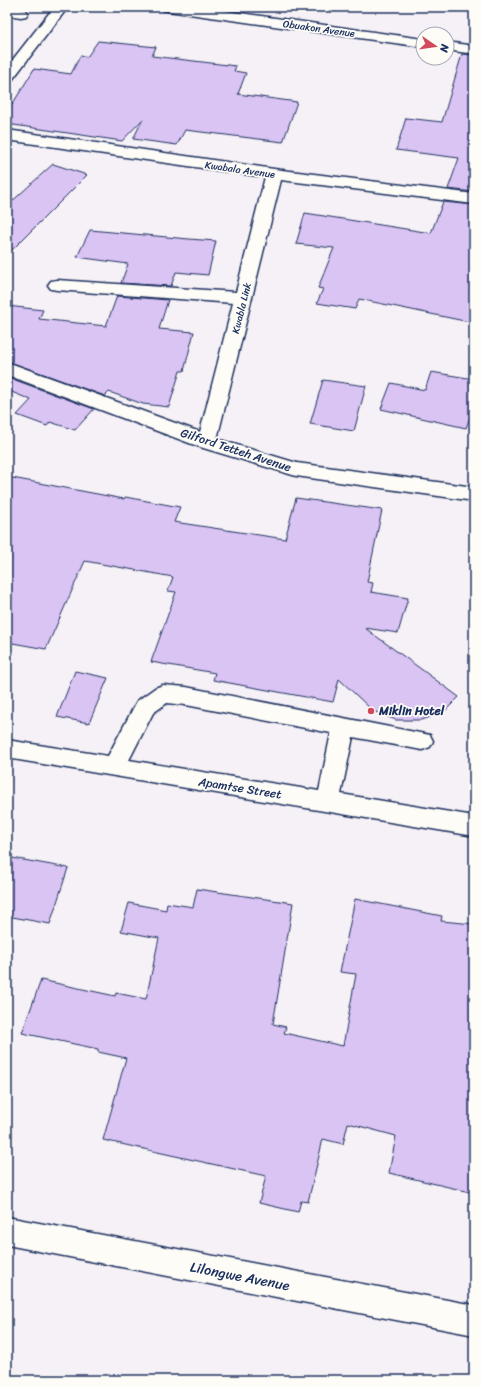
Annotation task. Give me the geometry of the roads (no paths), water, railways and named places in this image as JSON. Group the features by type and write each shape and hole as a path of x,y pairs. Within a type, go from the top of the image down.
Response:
{"street":[{"path":"7,77 61,7"},
{"name":"Obuakon Avenue","path":"168,7 281,17 415,42"},
{"path":"455,47 474,50"},
{"name":"Kwabala Avenue","path":"7,135 274,174 474,199"},
{"name":"Kwabla Link","path":"207,442 274,174"},
{"path":"57,285 243,298"},
{"name":"Gilford Tetteh Avenue","path":"7,368 207,442 296,469 474,494"},
{"path":"114,767 145,707 163,694 186,696 422,741"},
{"path":"328,802 344,726"},
{"name":"Apamtse Street","path":"7,749 474,826"},
{"name":"Lilongwe Avenue","path":"7,1232 474,1320"}],"place":[{"name":"Miklin Hotel","path":"371,711"}]}
